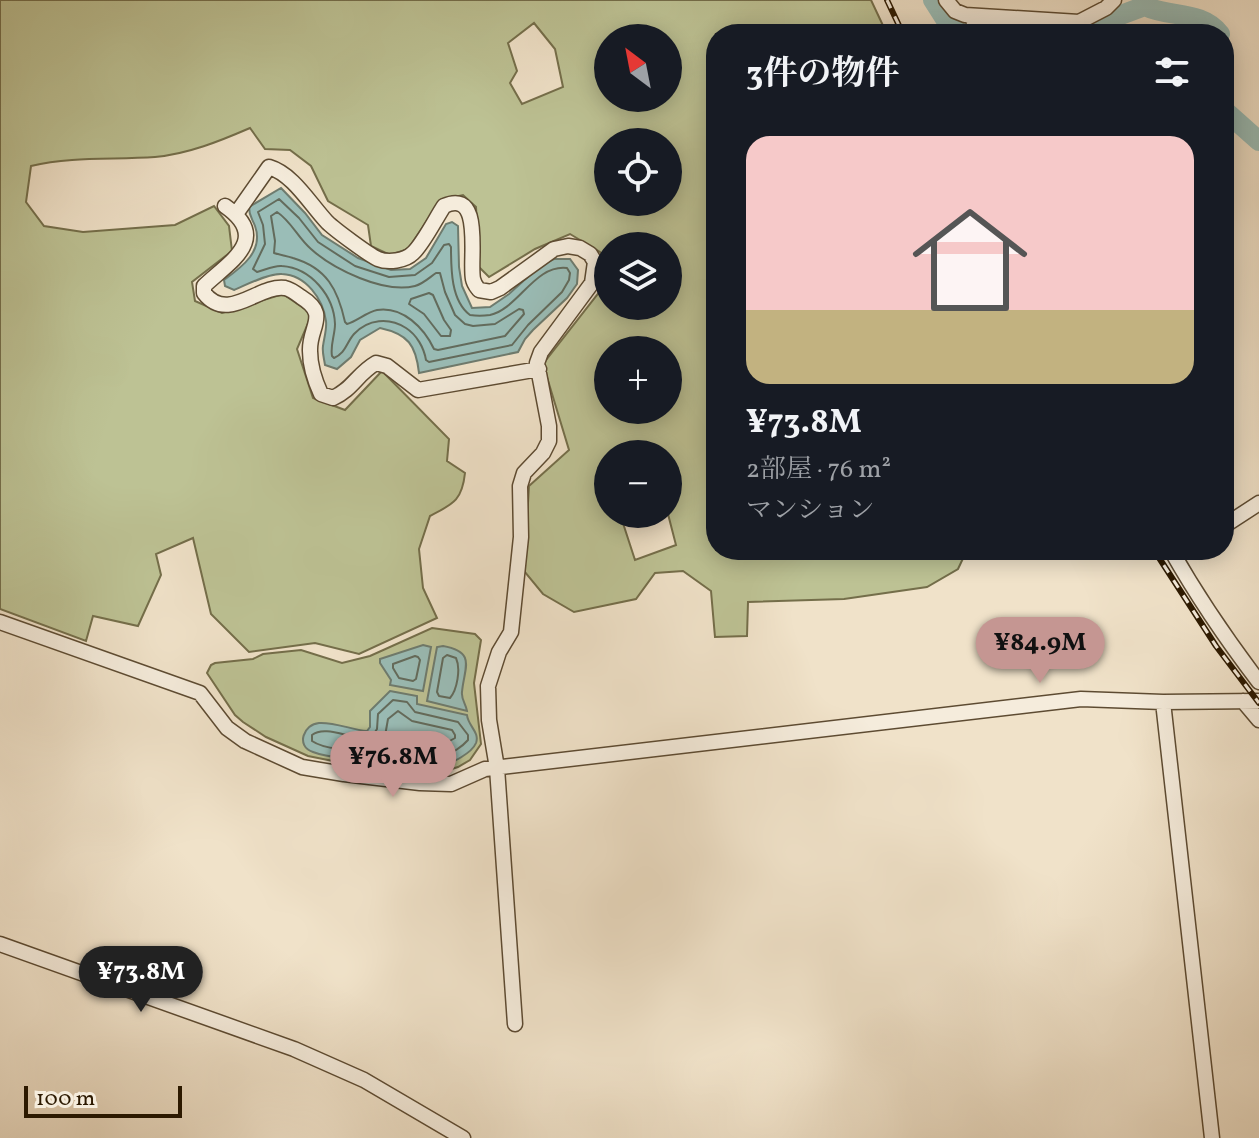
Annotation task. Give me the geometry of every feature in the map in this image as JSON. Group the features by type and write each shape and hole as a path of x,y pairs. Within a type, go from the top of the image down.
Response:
{"street":[{"path":"946,0 974,24"},
{"path":"1010,24 1079,22 1106,8 1114,0"},
{"path":"515,1024 497,768 489,720 488,686 499,652 511,632 521,537 520,486 524,473 543,453 549,441 549,426 539,369 537,363 541,352 592,283 595,262 590,254 580,248 568,246 554,249 500,288 491,292 479,290 473,282 469,212 461,204 452,202 444,206 414,252 406,258 392,261 378,259 329,225 295,185 277,169 269,167 231,210 243,225 246,237 243,249 204,286 204,293 209,300 218,304 234,304 270,290 285,288 313,305 318,315 309,350 314,380 321,394 333,398 345,392 364,370 376,363 387,366 418,390 539,369"},
{"path":"1234,519 1259,503"},
{"path":"1183,560 1230,644 1259,682"},
{"path":"0,622 200,693 236,735 302,767 420,783 451,784 485,769 1081,699 1259,701"},
{"path":"1243,701 1259,720"},
{"path":"1163,702 1212,1138"},
{"path":"0,944 294,1049 364,1080 463,1138"}],"green space":[{"path":"0,0 871,0 882,24 706,24 706,560 962,560 958,569 927,587 844,599 748,602 747,636 715,637 711,591 683,571 655,573 636,599 574,612 543,594 524,571 529,486 569,450 543,364 594,299 594,320 682,320 682,232 594,232 594,248 570,234 535,249 489,277 479,267 476,207 463,195 441,200 408,249 390,255 371,246 368,225 328,201 311,166 290,150 265,149 250,128 180,153 31,166 26,202 44,226 83,232 175,225 214,206 229,226 232,251 192,282 195,301 222,313 283,294 312,314 297,349 313,398 345,410 382,371 449,439 447,461 465,473 459,496 430,516 419,549 423,588 437,618 359,654 315,643 249,652 211,614 193,538 156,554 161,575 138,626 93,616 86,641 0,609","holes":["534,23 555,49 563,87 522,104 510,83 517,71 508,43"]},
{"path":"432,628 475,634 481,640 474,683 481,744 470,760 442,772 348,764 308,756 266,737 243,722 207,673 215,663 301,650 342,663 370,656"}],"water":[{"path":"281,188 322,235 358,258 391,270 410,269 426,258 446,224 452,222 458,226 462,286 472,308 490,307 541,265 554,259 570,259 578,270 577,284 525,339 518,352 419,373 416,355 409,342 380,328 360,340 351,357 337,369 325,365 326,321 317,297 306,284 291,275 277,274 234,290 225,286 224,280 254,251 257,235 249,207"},
{"path":"423,645 431,647 423,691 390,685 391,680 380,659"},
{"path":"437,647 461,652 466,662 462,695 467,711 427,701"},
{"path":"390,691 417,696 417,704 467,715 476,736 474,747 445,765 435,766 392,758 332,757 313,752 304,745 306,731 314,724 367,731 370,711"}],"waterway":[{"path":"933,0 949,24"},
{"path":"1145,0 1145,6 1154,10 1209,24"},
{"path":"1097,24 1145,6"},
{"path":"1234,119 1259,141"}],"railway":[{"path":"887,0 898,24"},
{"path":"1160,560 1216,646 1259,703"}]}
